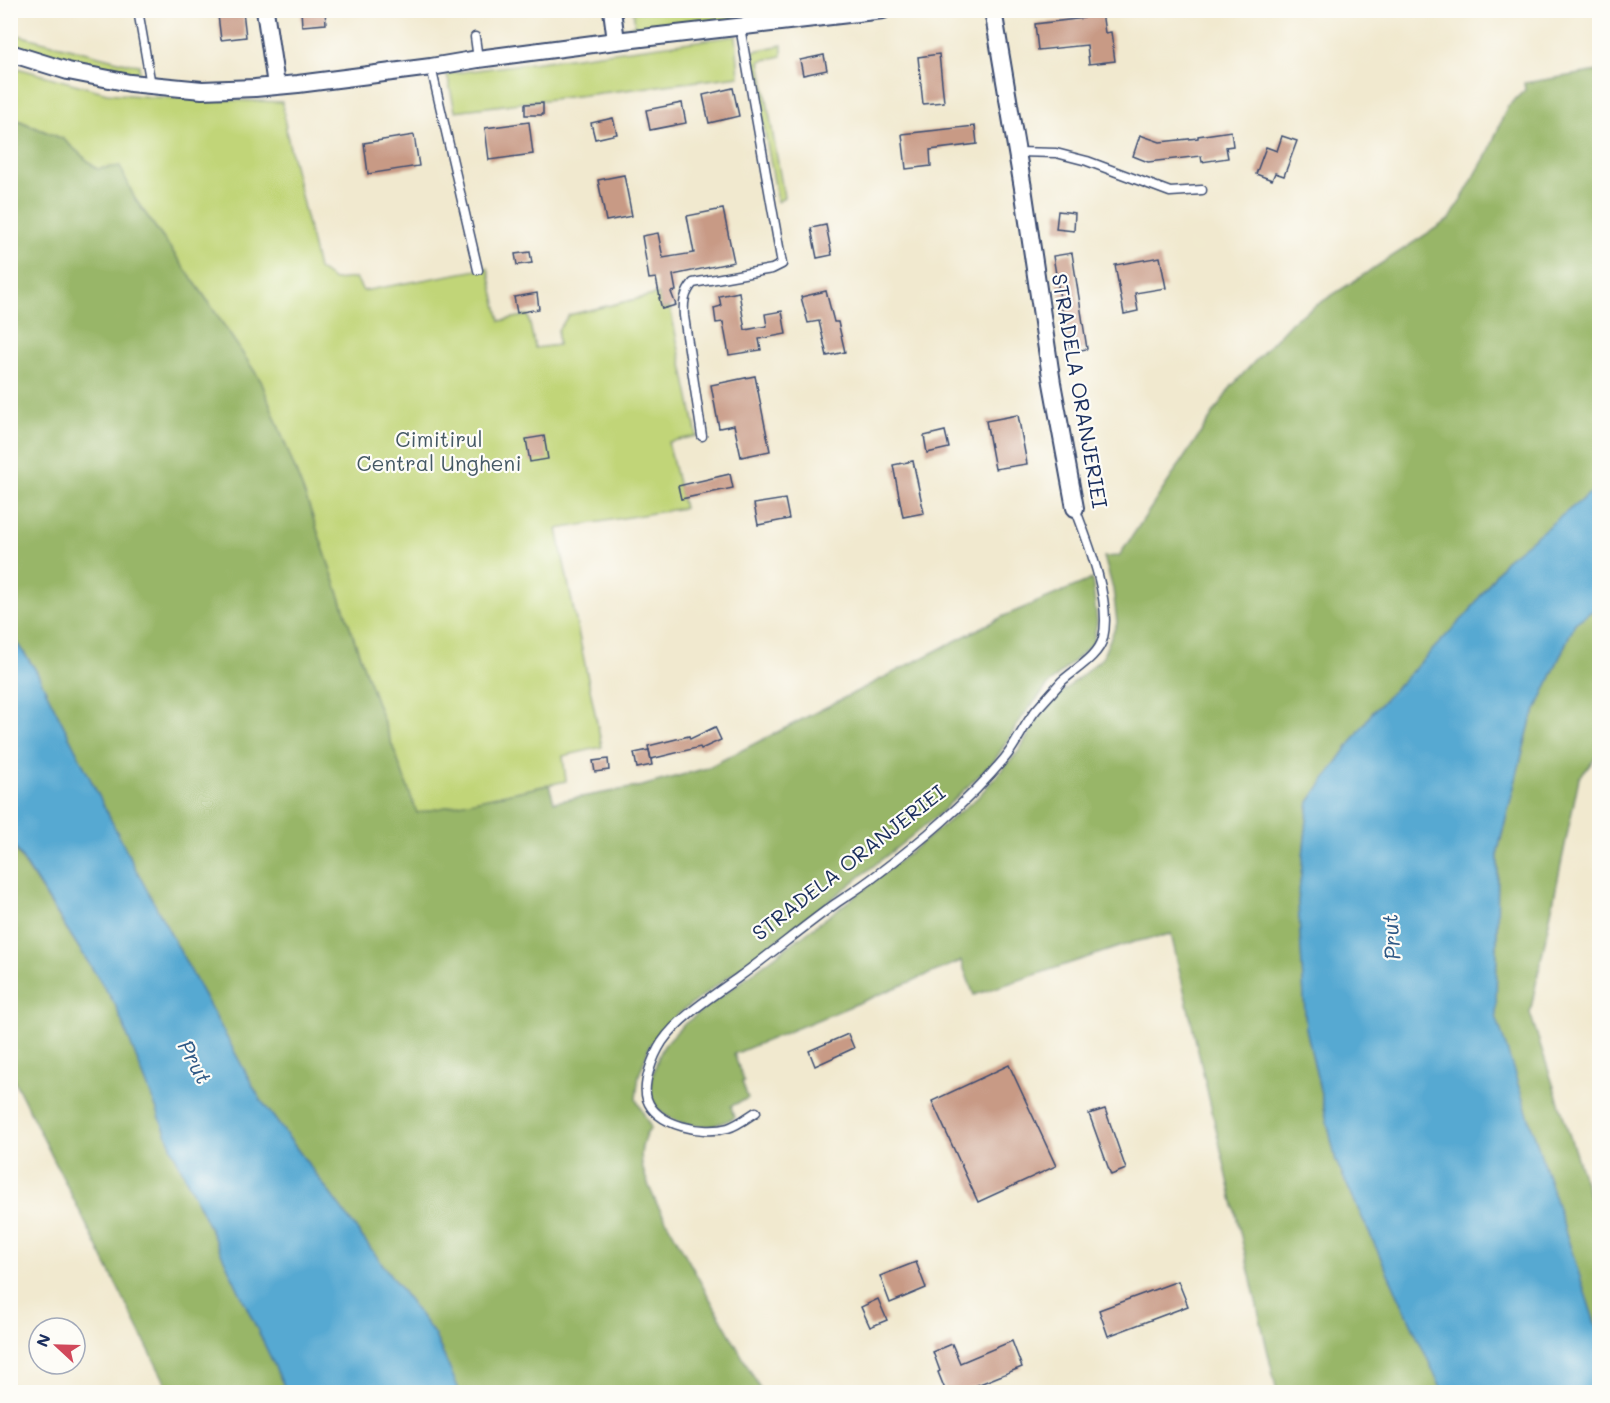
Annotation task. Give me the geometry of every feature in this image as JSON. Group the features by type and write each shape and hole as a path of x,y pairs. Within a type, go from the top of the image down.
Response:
{"street":[{"path":"265,10 276,86"},
{"path":"612,10 616,41"},
{"path":"10,53 97,78 202,90 255,88 431,67 616,41 884,10"},
{"name":"STRADELA ORANJERIEI","path":"993,10 1052,383 1075,508"}],"lane":[{"path":"138,10 151,85"},
{"path":"702,436 684,316 683,302 687,290 693,283 772,269 782,264 740,27"},
{"path":"475,37 478,59"},
{"path":"431,67 478,270"},
{"path":"1017,152 1056,153 1087,161 1170,192 1202,190"},
{"name":"STRADELA ORANJERIEI","path":"756,1112 728,1128 701,1131 680,1127 663,1118 651,1107 646,1098 648,1069 663,1041 686,1016 873,878 940,824 1006,758 1036,711 1063,681 1090,657 1102,641 1105,612 1099,581 1075,508"}],"green space":[{"path":"633,11 823,11 623,36 622,28 635,25"},
{"path":"10,33 139,65 139,77 11,47"},
{"path":"736,36 739,76 455,111 447,74"},
{"path":"782,45 782,56 760,61 784,197 778,202 751,58 754,51"},
{"name":"Cimitirul Central Ungheni","path":"10,66 107,93 282,102 287,135 318,269 334,280 356,278 363,291 488,268 500,321 528,315 535,348 558,345 558,330 569,315 658,294 662,309 670,307 697,436 668,442 684,508 557,529 602,747 563,756 566,781 417,814 309,506 261,381 203,294 135,199 120,167 97,169 63,139 11,117"},
{"path":"1599,71 1599,486 1505,561 1469,612 1372,713 1309,802 1298,902 1306,1028 1336,1161 1443,1392 1277,1392 1171,934 1134,942 974,995 961,961 734,1054 748,1098 731,1106 734,1118 714,1125 700,1126 676,1121 661,1112 651,1094 654,1072 664,1046 683,1025 866,888 977,798 1018,752 1046,706 1102,658 1117,623 1113,589 1104,557 1119,556 1231,387 1292,321 1450,219 1490,149 1507,107 1525,90 1524,83"},
{"path":"10,117 63,139 97,169 120,166 135,199 203,294 261,381 309,506 363,665 417,813 549,785 554,802 642,786 707,768 1004,616 1092,579 1097,622 1093,643 1050,683 1023,716 995,760 937,816 819,909 677,1015 650,1045 639,1075 636,1099 651,1128 642,1146 642,1166 645,1176 657,1204 762,1392 460,1392 434,1334 260,1099 135,868 35,669 11,633"},
{"path":"1599,606 1599,754 1579,778 1530,1013 1599,1226 1599,1336 1496,1017 1498,851 1530,723 1575,623"},
{"path":"10,841 115,1004 174,1153 287,1392 170,1392 11,1074"}],"water":[{"name":"Prut","path":"1599,486 1599,606 1575,623 1530,723 1498,850 1496,1016 1599,1336 1599,1392 1443,1392 1336,1161 1306,1028 1298,902 1309,802 1372,713 1469,612 1505,561"},
{"name":"Prut","path":"10,633 35,669 135,868 260,1099 434,1334 460,1392 287,1392 174,1153 115,1004 11,841"}],"building":[{"path":"301,10 325,10 326,24 302,26"},
{"path":"243,11 246,37 221,40 218,15"},
{"path":"1102,12 1105,33 1111,32 1115,61 1089,64 1087,45 1038,50 1035,24 1084,18 1083,14"},
{"path":"939,54 944,102 923,104 918,57"},
{"path":"824,55 827,70 803,75 800,60"},
{"path":"733,88 739,116 709,123 703,95"},
{"path":"543,103 543,115 525,115 525,104"},
{"path":"682,103 686,123 650,130 646,110"},
{"path":"613,118 617,134 595,139 591,123"},
{"path":"529,122 533,154 489,160 485,128"},
{"path":"975,126 977,144 930,150 931,166 906,169 902,134"},
{"path":"1231,131 1233,146 1226,147 1228,158 1202,162 1201,156 1148,162 1133,156 1140,135 1160,142 1198,138 1198,136"},
{"path":"414,135 419,166 368,174 364,143"},
{"path":"1282,136 1297,141 1284,176 1275,173 1272,180 1256,174 1266,147 1277,151"},
{"path":"624,175 632,216 606,221 598,180"},
{"path":"723,209 734,262 673,275 676,291 671,292 676,305 662,309 656,278 649,279 642,236 658,233 663,258 694,253 687,216"},
{"path":"1058,211 1075,213 1074,231 1056,229"},
{"path":"826,225 832,255 817,258 811,228"},
{"path":"530,252 532,263 517,265 515,254"},
{"path":"1072,253 1087,349 1069,352 1053,256"},
{"path":"1160,257 1166,288 1135,293 1138,311 1124,314 1115,265"},
{"path":"826,291 834,322 838,322 845,352 827,356 819,321 808,323 801,297"},
{"path":"739,292 745,330 767,326 765,314 782,311 786,334 759,339 761,350 729,355 723,322 716,323 714,308 721,306 719,296"},
{"path":"537,293 539,309 517,313 514,297"},
{"path":"755,376 770,451 741,457 734,425 719,428 711,385"},
{"path":"1018,415 1027,464 995,469 986,421"},
{"path":"945,431 949,448 927,453 924,436"},
{"path":"544,436 548,459 530,462 526,439"},
{"path":"913,461 924,513 903,517 893,465"},
{"path":"730,474 733,488 681,499 678,486"},
{"path":"785,499 789,519 758,525 754,504"},
{"path":"715,727 721,740 701,749 700,747 651,759 648,746 689,736 690,739"},
{"path":"649,750 652,765 637,768 634,753"},
{"path":"608,759 609,770 595,772 593,761"},
{"path":"848,1034 854,1048 815,1066 809,1051"},
{"path":"1009,1065 1056,1166 978,1202 932,1101"},
{"path":"1105,1109 1126,1169 1111,1175 1089,1114"},
{"path":"916,1262 926,1288 890,1303 880,1276"},
{"path":"1178,1281 1188,1306 1108,1336 1099,1310"},
{"path":"878,1299 887,1320 870,1327 861,1307"},
{"path":"1012,1341 1022,1367 960,1392 946,1392 933,1352 952,1344 960,1363"}]}
